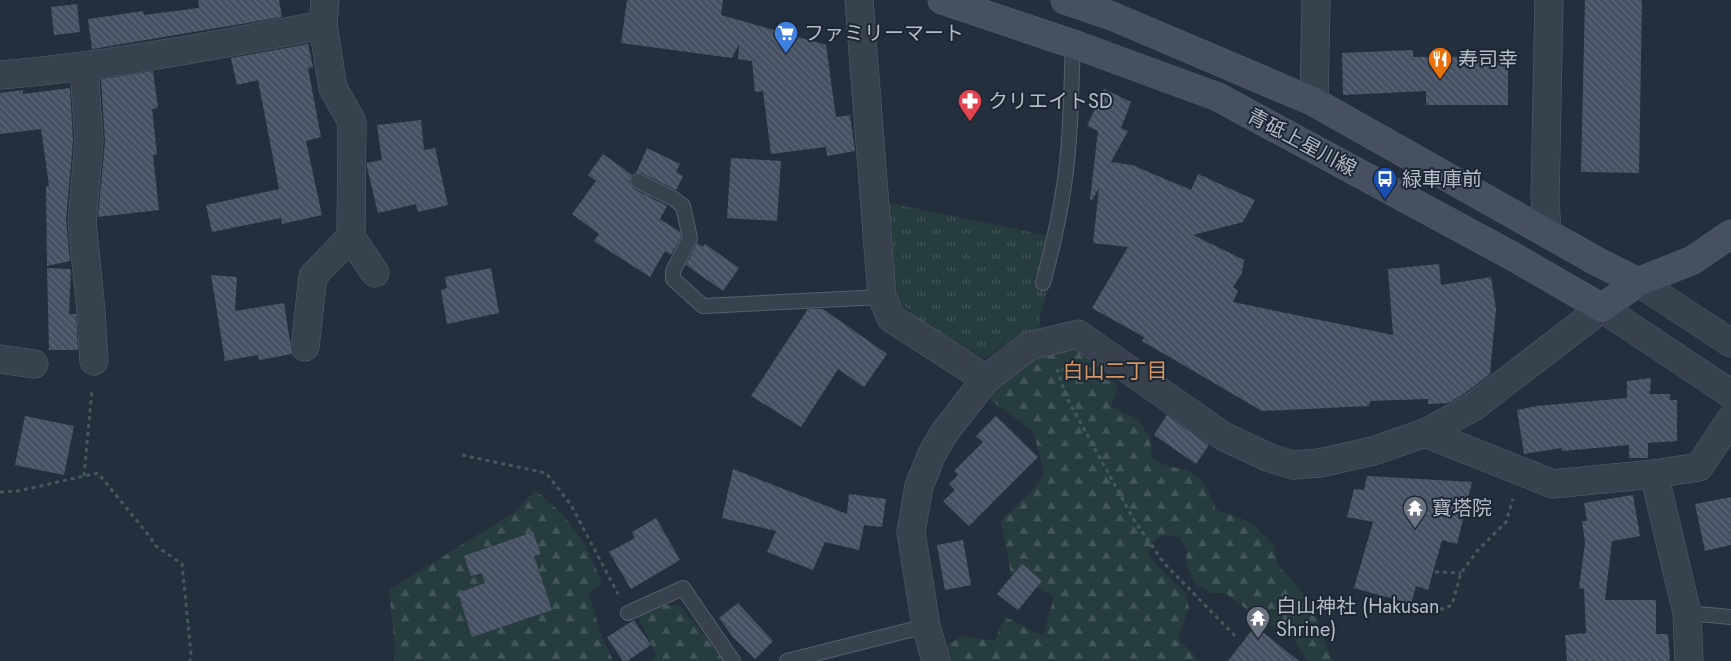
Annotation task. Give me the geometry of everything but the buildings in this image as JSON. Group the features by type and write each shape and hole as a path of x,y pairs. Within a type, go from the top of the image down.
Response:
{"main road":[{"name":"青砥上星川線","path":"942,0 1073,44 1218,97 1514,257 1602,308"},
{"name":"青砥上星川線","path":"1065,0 1121,20 1314,102 1598,262 1638,282"},
{"path":"1602,308 1638,282 1693,260 1731,234"}],"street":[{"path":"859,0 882,297 891,318 986,379"},
{"path":"1314,102 1316,0"},
{"path":"1548,234 1545,198 1549,0"},
{"path":"0,75 84,66 192,50 324,12 333,88 352,122 351,237 375,274"},
{"path":"84,66 88,141 82,222 94,361"},
{"path":"305,347 313,276 351,237"},
{"path":"1638,282 1731,343"},
{"path":"936,661 926,626 911,532 919,486 932,454 944,433 986,379 1028,346 1078,334 1223,436 1270,458 1293,466 1320,463 1373,451 1425,433 1473,407 1602,308 1731,394"},
{"path":"0,359 34,364"},
{"path":"1425,433 1553,484 1654,474 1699,467 1731,419"},
{"path":"1654,474 1687,613 1689,661"}],"lane":[{"path":"1043,283 1055,236 1064,184 1070,123 1073,44"},
{"path":"638,181 674,199 683,206 690,238 673,271 673,279 703,306 882,297"},
{"path":"628,614 683,588 733,661"},
{"path":"1687,613 1731,617"},
{"path":"787,661 926,626"}],"path":[{"path":"1056,338 1056,368 1067,398 1134,520 1164,563 1238,639"},
{"path":"84,476 91,404"},
{"path":"462,455 546,473 571,506 628,614 646,642"},
{"path":"0,492 18,491 98,472 156,546 182,564 192,654 190,661"},
{"path":"1424,607 1443,608 1452,605 1461,573 1478,550 1506,522 1522,472"},
{"path":"1435,572 1461,573"}],"green space":[{"path":"889,203 1050,236 1034,285 1048,288 1040,317 1039,331 1017,338 985,359 919,321 897,299"},
{"path":"1069,347 1087,352 1104,367 1118,388 1111,407 1138,419 1150,438 1152,457 1164,465 1185,470 1197,476 1205,486 1216,510 1238,517 1254,525 1273,544 1278,565 1298,587 1313,609 1333,661 1308,661 1293,637 1277,630 1225,593 1211,593 1195,584 1186,563 1187,551 1180,538 1163,536 1158,537 1152,544 1149,556 1186,594 1189,608 1178,639 1200,661 949,661 944,646 963,636 995,640 1005,617 1043,636 1054,597 1011,574 1001,520 1036,486 1043,475 1039,451 1032,430 990,400 1002,380 1031,355"},
{"path":"535,490 562,513 585,544 602,582 589,593 600,632 613,661 394,661 395,649 389,590 515,512"},
{"path":"661,605 680,605 724,661 650,661 657,656 637,616"}],"place":[{"name":"ファミリーマート","path":"786,54"},
{"name":"寿司幸","path":"1440,80"},
{"name":"クリエイトSD","path":"970,122"},
{"name":"緑車庫前","path":"1385,200"},
{"name":"寶塔院","path":"1415,529"},
{"name":"白山神社 (Hakusan Shrine)","path":"1258,639"}],"district":[{"name":"白山二丁目","path":"1115,371"}]}
